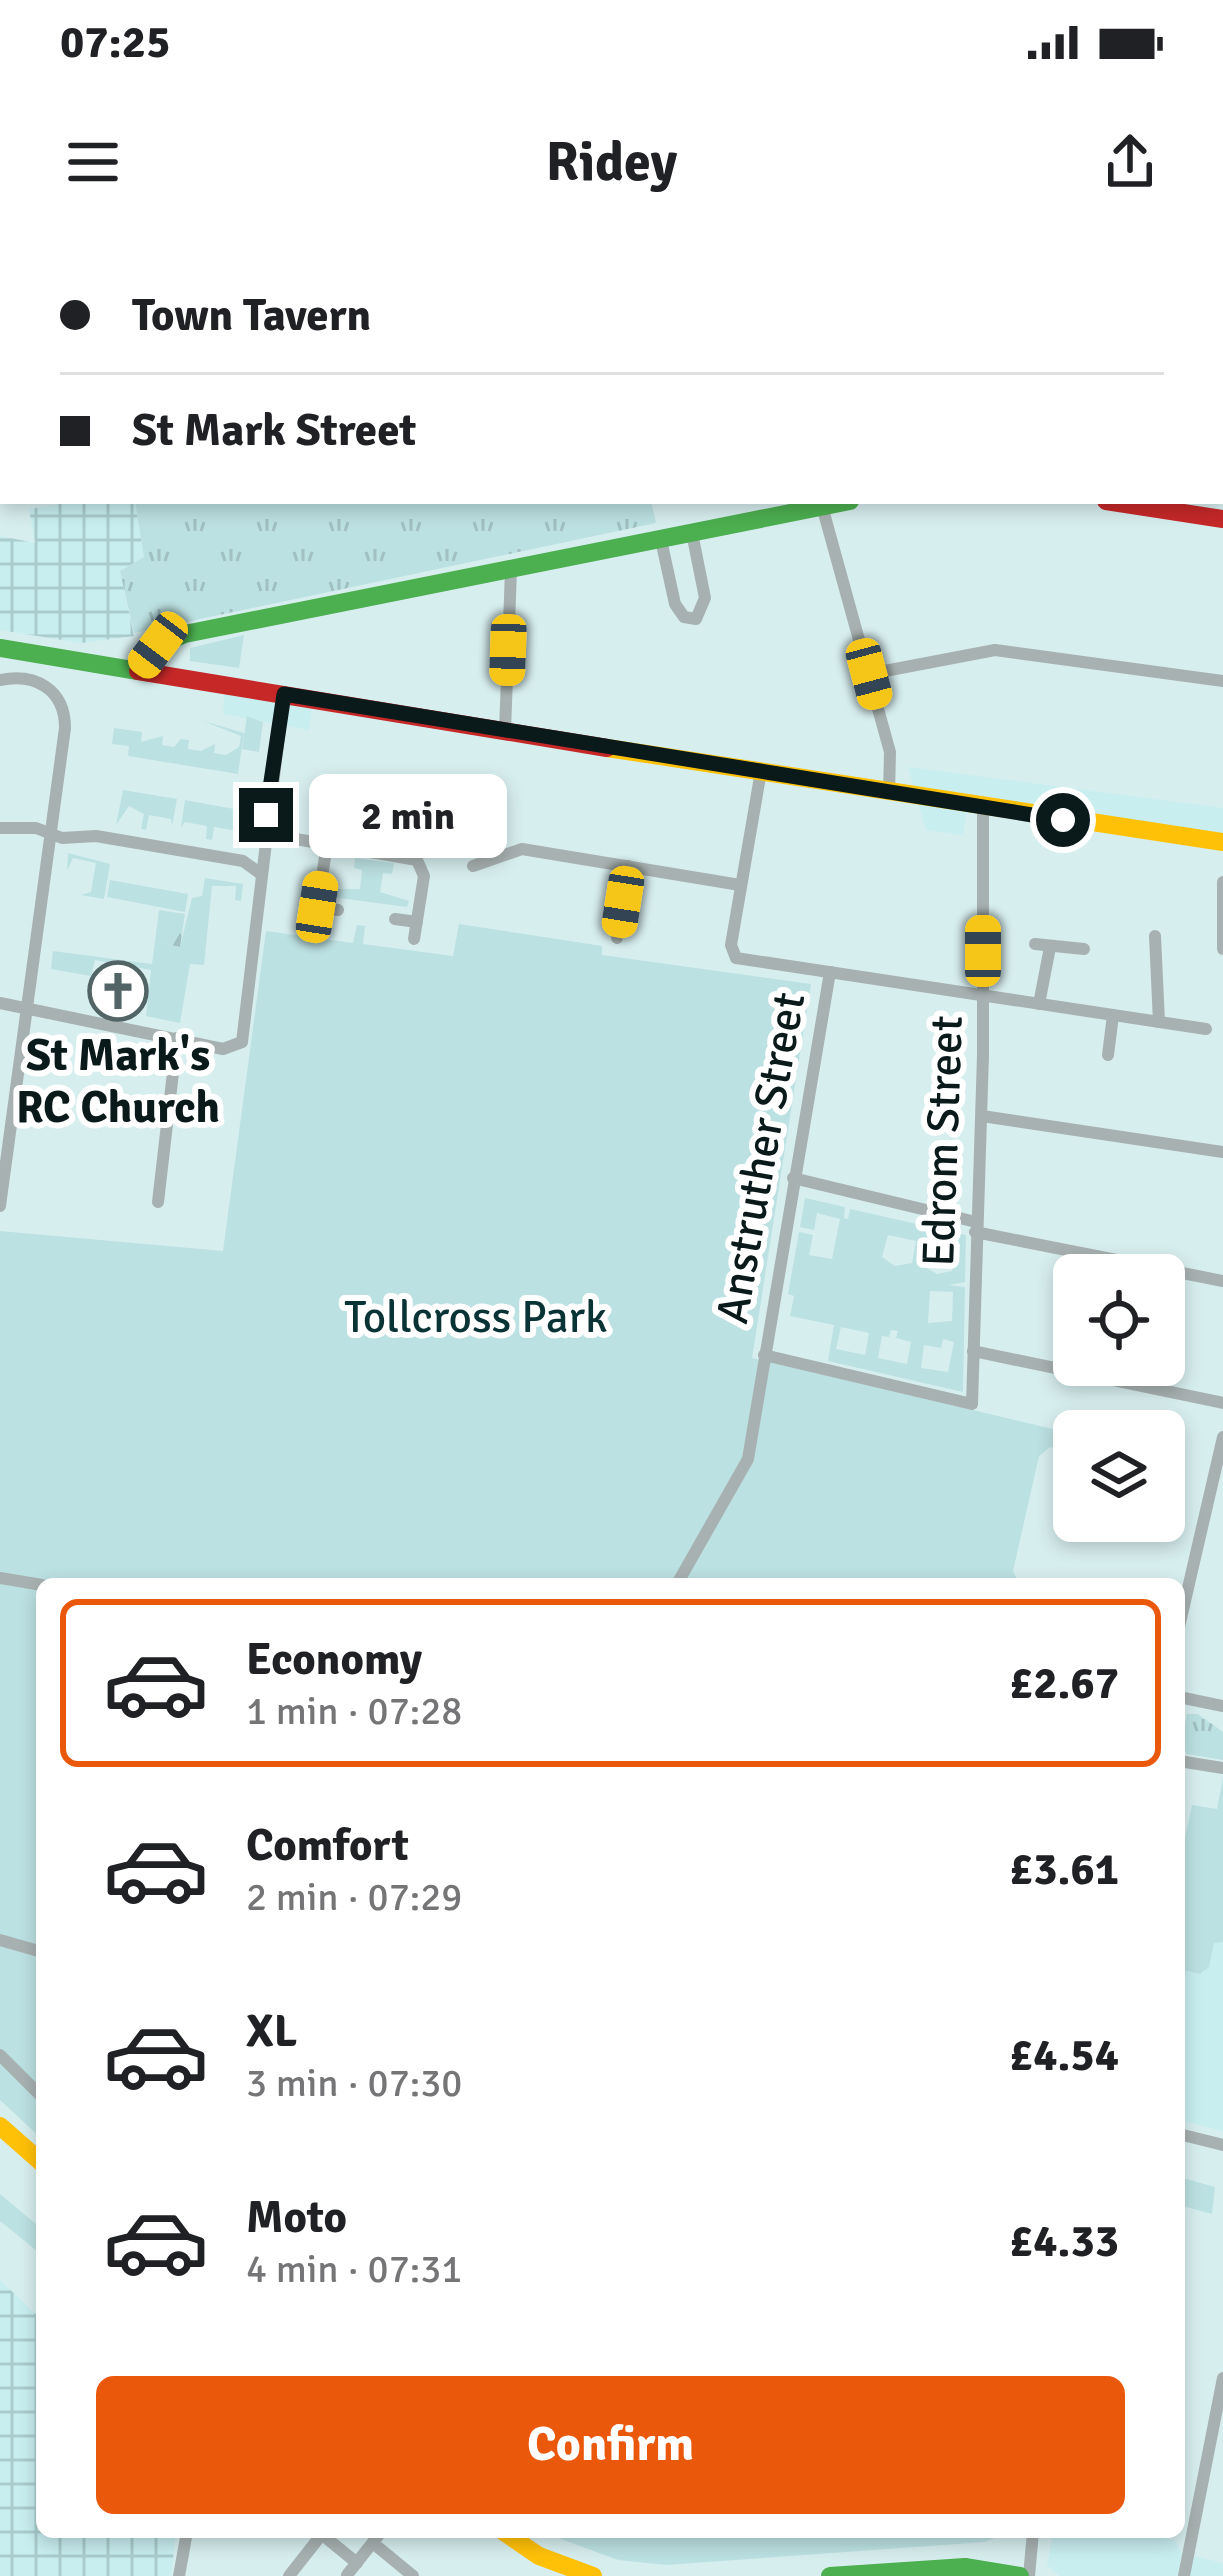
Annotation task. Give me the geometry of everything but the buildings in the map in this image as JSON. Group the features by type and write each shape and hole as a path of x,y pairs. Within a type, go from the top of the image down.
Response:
{"street":[{"path":"138,671 158,645 173,637 661,540 817,504"},
{"path":"821,504 890,752 890,794"},
{"path":"1126,504 1223,519"},
{"path":"661,540 675,604 685,617 696,619 705,598 692,533"},
{"path":"505,731 511,570"},
{"path":"0,648 983,809 1223,842"},
{"path":"869,674 994,650 1223,681"},
{"path":"0,680 36,680 62,705 65,728 0,1206"},
{"path":"0,1003 235,1048 244,1036 284,694"},
{"path":"761,770 730,945 736,958 1206,1029"},
{"name":"Edrom Street","path":"764,1355 972,1404 982,1116 983,809"},
{"path":"268,826 279,836 417,860 424,871 414,939"},
{"path":"0,828 96,836 243,861 261,874"},
{"path":"315,923 326,844"},
{"path":"472,866 522,849 740,885"},
{"path":"617,938 628,866"},
{"path":"1223,882 1223,949"},
{"path":"317,907 338,910"},
{"path":"395,919 417,922"},
{"path":"1155,936 1159,1022"},
{"path":"1035,944 1084,950"},
{"path":"1039,1004 1050,947"},
{"name":"Anstruther Street","path":"681,1578 744,1471 830,972"},
{"path":"1108,1055 1113,1015"},
{"path":"158,1202 177,1038"},
{"path":"982,1116 1223,1153"},
{"path":"793,1178 975,1227 1223,1281"},
{"path":"973,1351 1223,1403"},
{"path":"1185,1603 1223,1437"},
{"path":"0,1578 36,1584"},
{"path":"1185,1698 1223,1706"},
{"path":"1185,1762 1223,1768"},
{"path":"0,1940 36,1950"},
{"path":"0,2055 36,2091"},
{"path":"0,2126 36,2158"},
{"path":"1185,2136 1223,2145"},
{"path":"1184,2576 1223,2378"},
{"path":"179,2576 186,2538"},
{"path":"289,2576 317,2538"},
{"path":"327,2538 357,2563"},
{"path":"347,2576 377,2538 412,2576"},
{"path":"513,2538 539,2556 593,2576"},
{"path":"1029,2576 1032,2538"},
{"path":"830,2576 965,2566 1020,2576"}],"shaded area":[{"path":"135,504 144,557 120,571 134,636 81,643 0,630 0,536 35,543 29,509"},
{"path":"225,688 313,701 309,730 223,714"},
{"path":"908,767 1223,808 1223,838 968,805 963,835 926,830"},
{"path":"1185,1905 1223,1914 1223,2131 1185,2122"},
{"path":"0,2280 36,2314 36,2538 175,2538 171,2576 0,2576"},
{"path":"1052,2538 1166,2538 1176,2541 1181,2553 1223,2563 1223,2576 1060,2576 1047,2565"}],"green space":[{"path":"135,504 652,504 656,523 134,633 120,571 144,557"},
{"path":"244,635 239,668 190,661 190,648"},
{"path":"247,716 263,722 259,752 242,749"},
{"path":"203,721 244,733 238,774 128,756 129,746 112,744 114,728 142,732 141,742 163,736 162,745 174,747 181,739 189,740 188,749 201,751 215,744 214,753 226,755 239,747 241,736"},
{"path":"123,790 177,799 172,826 171,819 149,815 146,830 141,829 144,814 129,806 116,825"},
{"path":"185,800 251,812 249,833 214,827 212,840 206,839 207,826 185,822 181,827"},
{"path":"68,853 110,864 104,899 81,895 91,892 96,863 73,858 67,871"},
{"path":"355,858 394,863 392,874 383,873 380,892 409,901 407,907 331,897 329,889 360,889 362,870 354,868"},
{"path":"205,878 243,884 241,901 235,900 236,886 212,886 204,965 190,964 180,1023 146,1016 151,970 95,960 91,976 51,969 53,951 152,964 155,942 180,947 192,898 202,896"},
{"path":"110,880 188,894 185,912 107,897"},
{"path":"159,910 185,914 180,947 155,942"},
{"name":"Tollcross Park","path":"459,924 602,946 602,955 811,984 752,1358 1053,1429 1053,1448 1039,1456 1013,1571 1016,1578 36,1578 36,2133 0,2100 0,1231 223,1251 266,931 353,943 357,925 365,926 363,944 453,956","holes":["751,1159 773,1162 769,1190 747,1187 741,1180 744,1163"]},
{"path":"805,1198 845,1207 844,1218 848,1219 850,1209 966,1235 965,1282 949,1285 965,1287 963,1392 828,1361 834,1325 790,1316 794,1296 788,1294 799,1232 813,1235 809,1255 832,1259 840,1219 817,1213 814,1230 800,1227","holes":["888,1235 916,1241 912,1263 895,1266 882,1257","928,1243 956,1249 952,1271 937,1274 923,1266","930,1291 953,1292 952,1321 928,1323","841,1327 869,1333 865,1355 836,1349","898,1331 896,1338 911,1342 907,1364 878,1358 882,1336","943,1339 954,1342 948,1372 921,1368 924,1345 941,1348"]},
{"path":"1187,1714 1198,1714 1223,1732 1223,1760 1187,1754"},
{"path":"1223,1777 1223,1942 1214,1943 1209,1967 1200,1974 1185,1970 1185,1838 1192,1805 1217,1809"},
{"path":"1185,2179 1215,2187 1212,2214 1185,2207"},
{"path":"0,2194 36,2224 36,2250 0,2221"},
{"path":"558,2538 994,2538 666,2565 618,2560"}],"traffic: fast":[{"path":"0,648 138,671 158,645 185,634 835,504"},
{"path":"830,2576 965,2567 1020,2576"}],"traffic: slow":[{"path":"607,748 1223,842"},
{"path":"0,2126 36,2158"},
{"path":"513,2538 539,2556 593,2576"}],"traffic: jam":[{"path":"1126,504 1223,519"},
{"path":"138,671 607,748"}],"place":[{"name":"St Mark's RC Church","path":"118,991"}],"route":[{"path":"266,815 284,694 1063,820"}]}
